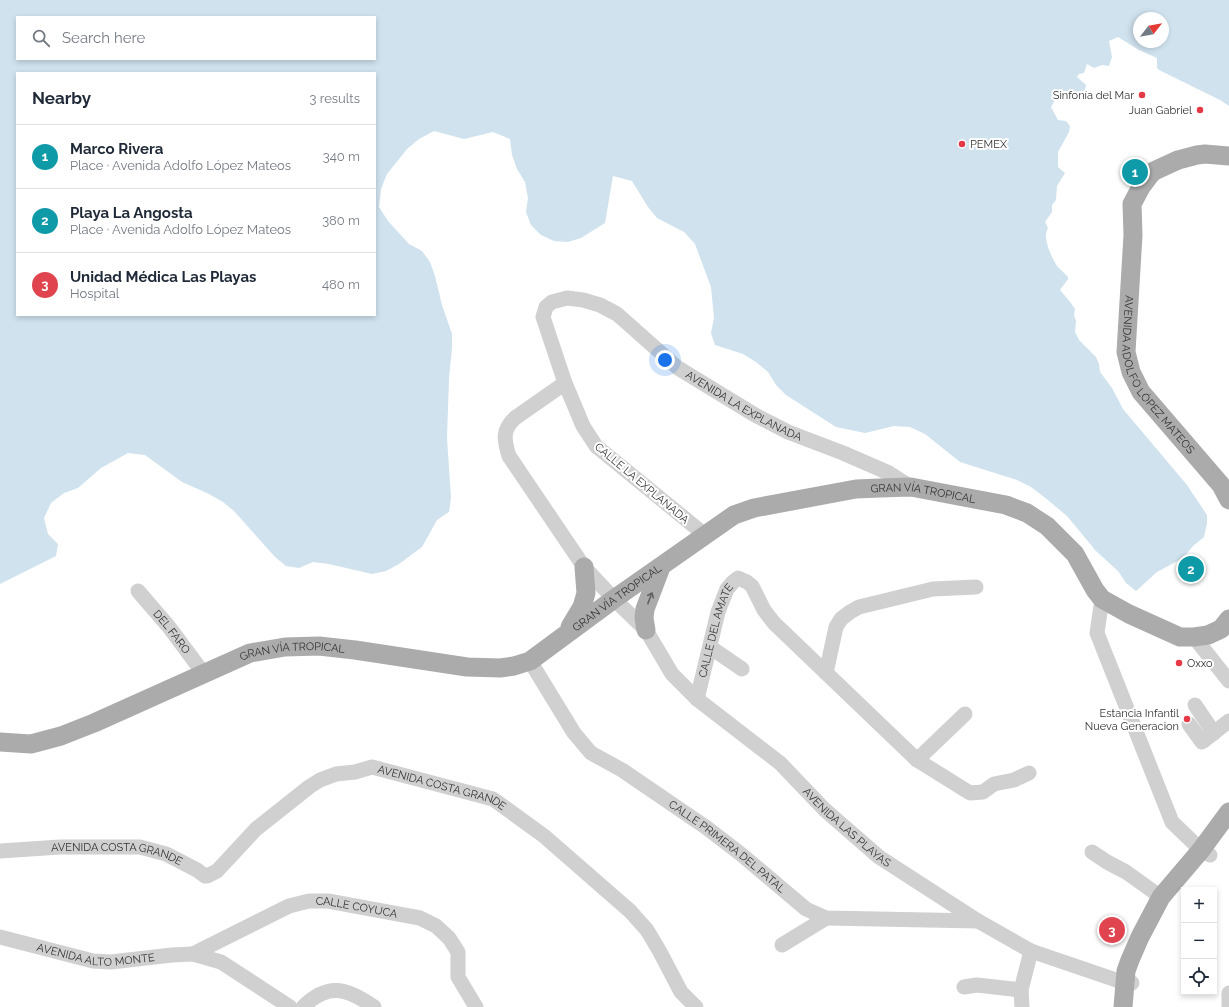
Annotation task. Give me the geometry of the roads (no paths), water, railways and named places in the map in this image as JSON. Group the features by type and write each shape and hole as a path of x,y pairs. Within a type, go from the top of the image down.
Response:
{"main road":[{"name":"AVENIDA ADOLFO LÓPEZ MATEOS","path":"1229,156 1206,154 1178,160 1150,175 1141,187 1132,204 1133,235 1126,352 1131,372 1141,392 1221,485 1229,500"},
{"name":"AVENIDA ADOLFO LÓPEZ MATEOS","path":"1133,235 1140,206 1163,178 1180,171 1200,166 1229,169"},
{"name":"GRAN VÍA TROPICAL","path":"0,742 31,744 61,736 94,723 250,653 285,647 319,646 467,667 500,668 514,666 530,661 614,599 734,516 754,508 856,489 911,487 1006,506 1027,513 1047,526 1075,554 1095,590 1102,599 1129,614 1180,637 1194,637"},
{"path":"565,635 582,607 586,593 584,567"},
{"path":"646,630 644,618 646,609 661,567"},
{"path":"1194,637 1208,635 1221,629 1229,619"},
{"path":"1123,1007 1128,983 1156,925 1205,853 1229,812"},
{"path":"1132,1007 1126,972 1140,937 1161,896 1229,830"}],"street":[{"name":"AVENIDA LA EXPLANADA","path":"565,383 543,317 546,307 552,302 567,298 583,300 600,305 617,314 678,368 754,415 788,432 843,452 889,473 911,487"},
{"name":"CALLE LA EXPLANADA","path":"565,383 583,426 596,446 705,535"},
{"path":"565,383 515,418 508,425 505,435 506,445 509,456 584,567 614,599"},
{"name":"CALLE DEL AMATE","path":"697,699 718,612 727,589 738,578 752,586 764,610 774,623 917,760 970,794 983,792 994,784 1014,780 1029,773"},
{"path":"826,673 836,627 850,612 859,607 933,588 976,587"},
{"name":"DEL FARO","path":"138,591 204,674"},
{"name":"AVENIDA LAS PLAYAS","path":"614,599 646,630 672,674 697,699 780,764 825,810 879,857 978,921 1031,951 1128,983"},
{"path":"1102,599 1096,633 1172,822 1205,853"},
{"path":"1194,637 1229,681"},
{"path":"710,647 742,669"},
{"name":"CALLE PRIMERA DEL PATAL","path":"530,661 574,733 591,753 622,770 708,828 806,909 826,918 978,921"},
{"path":"1195,705 1214,733"},
{"path":"917,760 965,714"},
{"path":"1189,724 1202,742 1229,722"},
{"name":"AVENIDA COSTA GRANDE","path":"0,851 60,847 140,847 166,854 207,876 217,871 256,829 309,787 320,780 336,774 355,772 372,767 493,800 544,836 630,911 646,930 660,952 681,992 696,1007"},
{"path":"1092,852 1126,872 1161,896"},
{"name":"CALLE COYUCA","path":"193,954 288,906 310,901 328,901 420,918 436,926 452,942 458,952 458,977 476,1007"},
{"path":"782,945 826,918"},
{"name":"AVENIDA ALTO MONTE","path":"0,937 93,961 110,962 193,954"},
{"path":"1022,1007 1021,990 1031,951"},
{"path":"193,954 221,962 290,1007"},
{"path":"964,987 977,985 1021,990"},
{"path":"303,1007 317,995 333,990 340,990 349,993 363,999 374,1007"},
{"path":"1229,993 1229,1005"}],"water":[{"path":"0,0 1229,0 1229,106 1220,100 1159,70 1157,68 1157,58 1136,48 1169,48 1169,12 1133,12 1133,46 1118,37 1109,41 1112,57 1109,66 1102,65 1094,68 1087,64 1084,73 1079,74 1077,77 1086,85 1084,95 1077,100 1066,94 1057,97 1051,107 1058,120 1066,121 1070,126 1069,132 1058,152 1058,167 1065,173 1057,186 1056,200 1052,205 1052,212 1045,222 1048,228 1046,237 1048,247 1055,262 1068,277 1060,290 1075,309 1075,332 1079,340 1096,357 1100,372 1112,388 1123,409 1187,485 1207,515 1204,537 1193,546 1183,558 1157,572 1136,591 1126,583 1118,571 1096,551 1067,516 1031,487 1017,480 960,462 925,434 910,427 894,426 865,433 836,427 786,395 776,385 768,372 756,362 743,354 715,345 711,333 714,318 711,287 695,244 684,232 657,218 648,207 632,181 613,176 605,223 581,238 568,242 554,241 541,235 531,225 526,212 528,198 525,182 517,169 512,155 510,139 493,132 464,139 434,131 419,139 407,149 387,174 381,189 379,207 388,221 409,244 422,251 430,262 452,334 447,438 451,498 449,512 437,520 422,547 399,564 386,571 372,574 329,564 313,562 299,568 286,566 275,557 235,512 223,502 182,482 145,455 128,453 101,468 78,488 64,493 51,503 44,518 48,534 58,544 56,556 0,584"}],"place":[{"name":"Sinfonía del Mar","path":"1142,95"},
{"name":"Juan Gabriel","path":"1200,110"},
{"name":"PEMEX","path":"962,144"},
{"name":"Marco Rivera","path":"1135,172"},
{"name":"Playa La Angosta","path":"1191,569"},
{"name":"Oxxo","path":"1179,663"},
{"name":"Estancia Infantil Nueva Generacion","path":"1187,719"},
{"name":"Unidad Médica Las Playas","path":"1112,930"}]}
